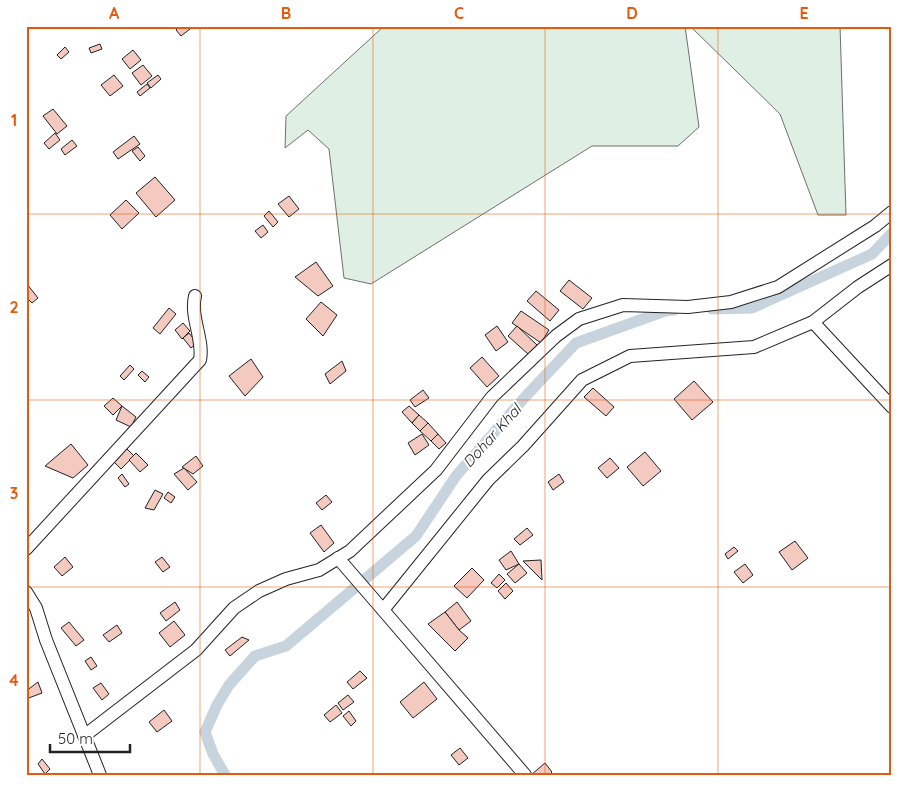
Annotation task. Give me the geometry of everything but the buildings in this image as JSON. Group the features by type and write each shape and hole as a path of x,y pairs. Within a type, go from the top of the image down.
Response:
{"street":[{"path":"84,736 196,650 234,608 242,602 259,591 286,579 318,570 338,558 368,535 436,470 492,397 556,336 579,319 623,306 688,306 731,302 778,287 875,226 892,212"},
{"path":"383,610 488,480 523,446 582,380 630,356 754,347 813,322 858,287 892,265"},
{"path":"26,550 200,360 202,347 192,306 194,296"},
{"path":"813,322 892,406"},
{"path":"338,558 525,775"},
{"path":"26,592 36,608 46,640 100,775"}],"green space":[{"path":"685,26 699,127 678,146 592,146 371,284 344,278 329,149 308,130 285,148 286,116 383,27"},
{"path":"690,26 840,26 846,215 818,215 780,114"}],"waterway":[{"name":"Dohar Khal","path":"712,309 752,308 872,254 892,233"},
{"name":"Dohar Khal","path":"225,775 213,754 205,732 217,705 229,685 255,656 286,646 416,536 456,476 525,397 576,343 665,311 674,310"}]}
